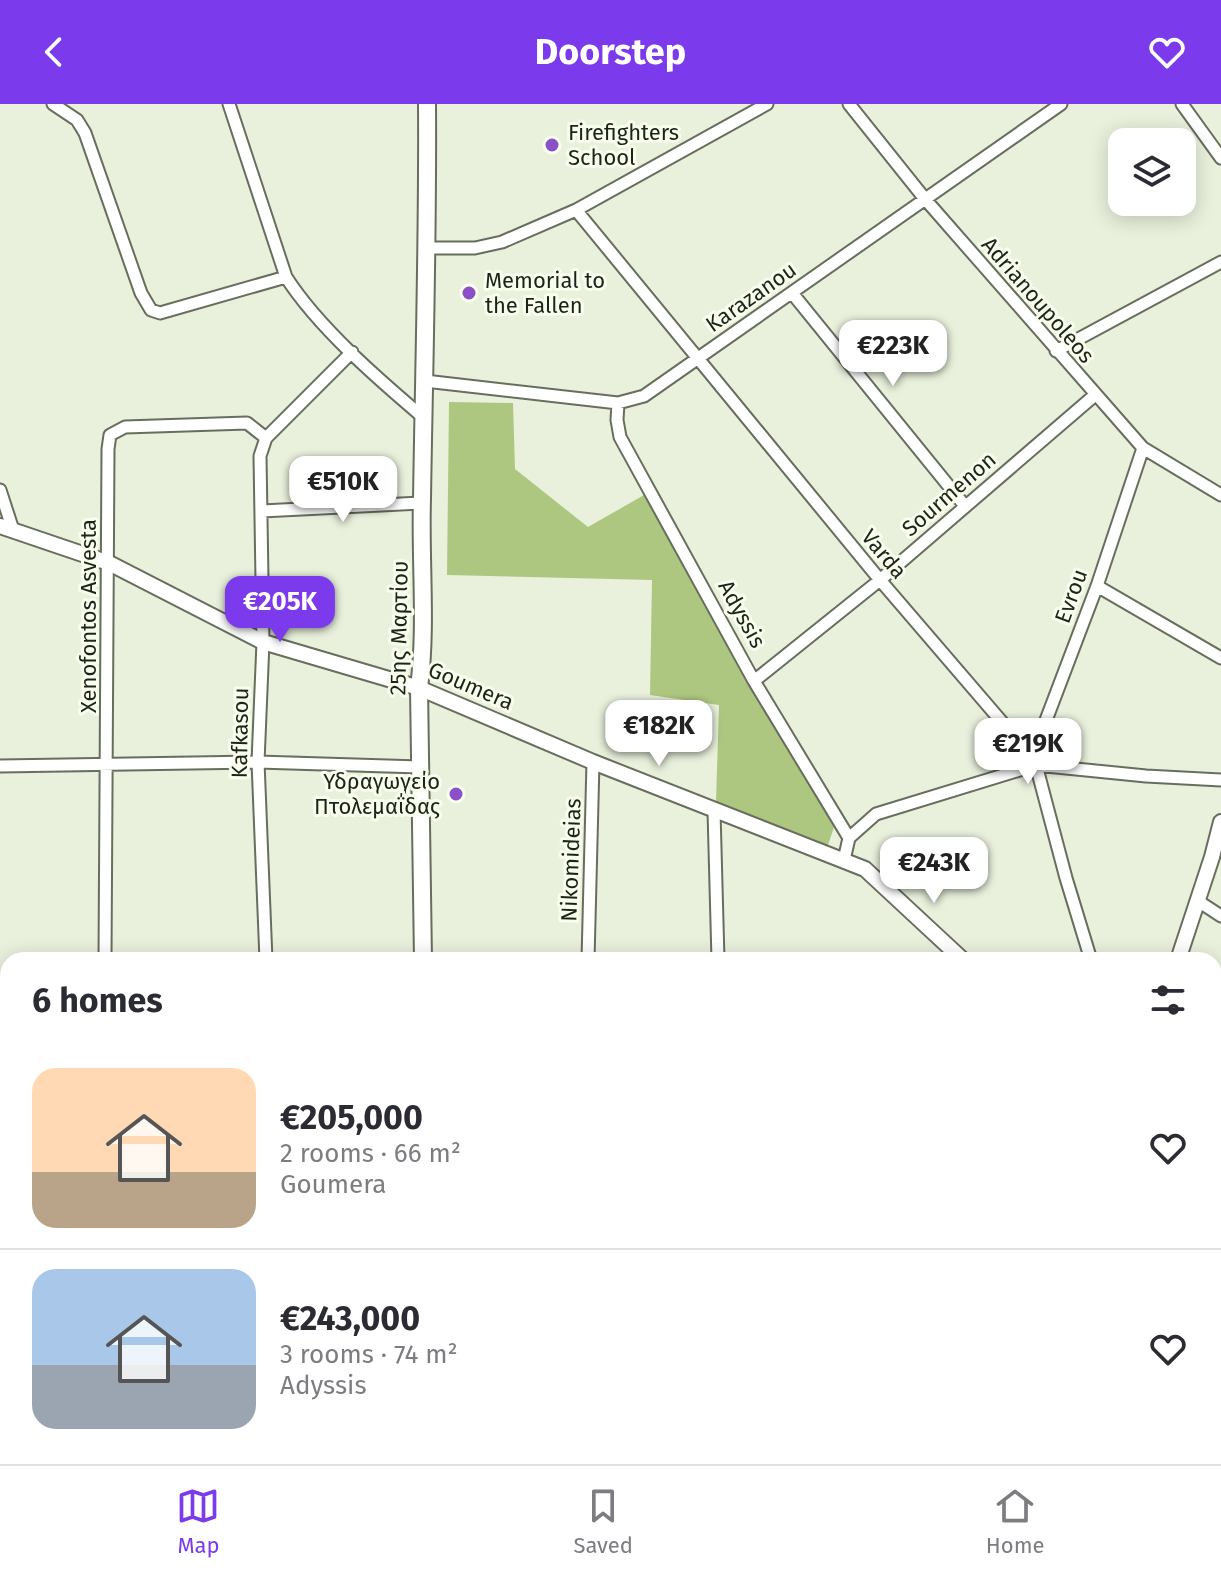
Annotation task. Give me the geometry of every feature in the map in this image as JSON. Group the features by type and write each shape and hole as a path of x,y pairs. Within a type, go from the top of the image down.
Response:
{"main road":[{"name":"25ης Μαρτίου","path":"423,952 419,688 423,660 421,503 428,248 427,104"}],"street":[{"path":"53,104 77,120 85,133 141,293 151,310 160,313 286,277"},
{"path":"229,104 286,277 298,296 352,352 424,418"},
{"path":"428,248 475,248 502,242 576,210 767,104"},
{"name":"Adrianoupoleos","path":"849,104 925,199 1143,448 1221,495"},
{"name":"Karazanou","path":"425,381 618,403 644,396 1061,104"},
{"path":"1182,104 1221,158"},
{"name":"Varda","path":"576,210 697,360 1034,761 1089,952"},
{"path":"1056,351 1221,262"},
{"path":"792,293 965,506"},
{"path":"266,438 352,352"},
{"name":"Sourmenon","path":"754,681 880,580 1095,395"},
{"name":"Adyssis","path":"618,403 620,437 754,681 849,838"},
{"name":"Xenofontos Asvesta","path":"105,952 108,449 113,431 125,427 247,423 266,438"},
{"name":"Kafkasou","path":"266,438 260,456 263,642 258,762 266,952"},
{"name":"Evrou","path":"1034,761 1143,448"},
{"path":"0,490 6,528"},
{"path":"262,511 421,503"},
{"name":"Goumera","path":"6,528 109,563 263,642 419,688 593,762 865,869 955,952"},
{"path":"1097,586 1221,658"},
{"path":"844,860 849,838 876,814 1034,761 1146,776 1221,780"},
{"path":"0,766 258,762 420,767"},
{"name":"Nikomideias","path":"588,952 593,762"},
{"path":"714,811 718,952"},
{"path":"1181,952 1217,857 1221,822"},
{"path":"1198,901 1221,916"}],"green space":[{"path":"449,402 513,403 515,469 588,527 644,495 834,827 828,845 716,802 719,705 650,695 652,580 447,575"}],"place":[{"name":"Firefighters School","path":"552,145"},
{"name":"Memorial to the Fallen","path":"469,293"},
{"name":"Υδραγωγείο Πτολεμαΐδας","path":"456,794"}]}
